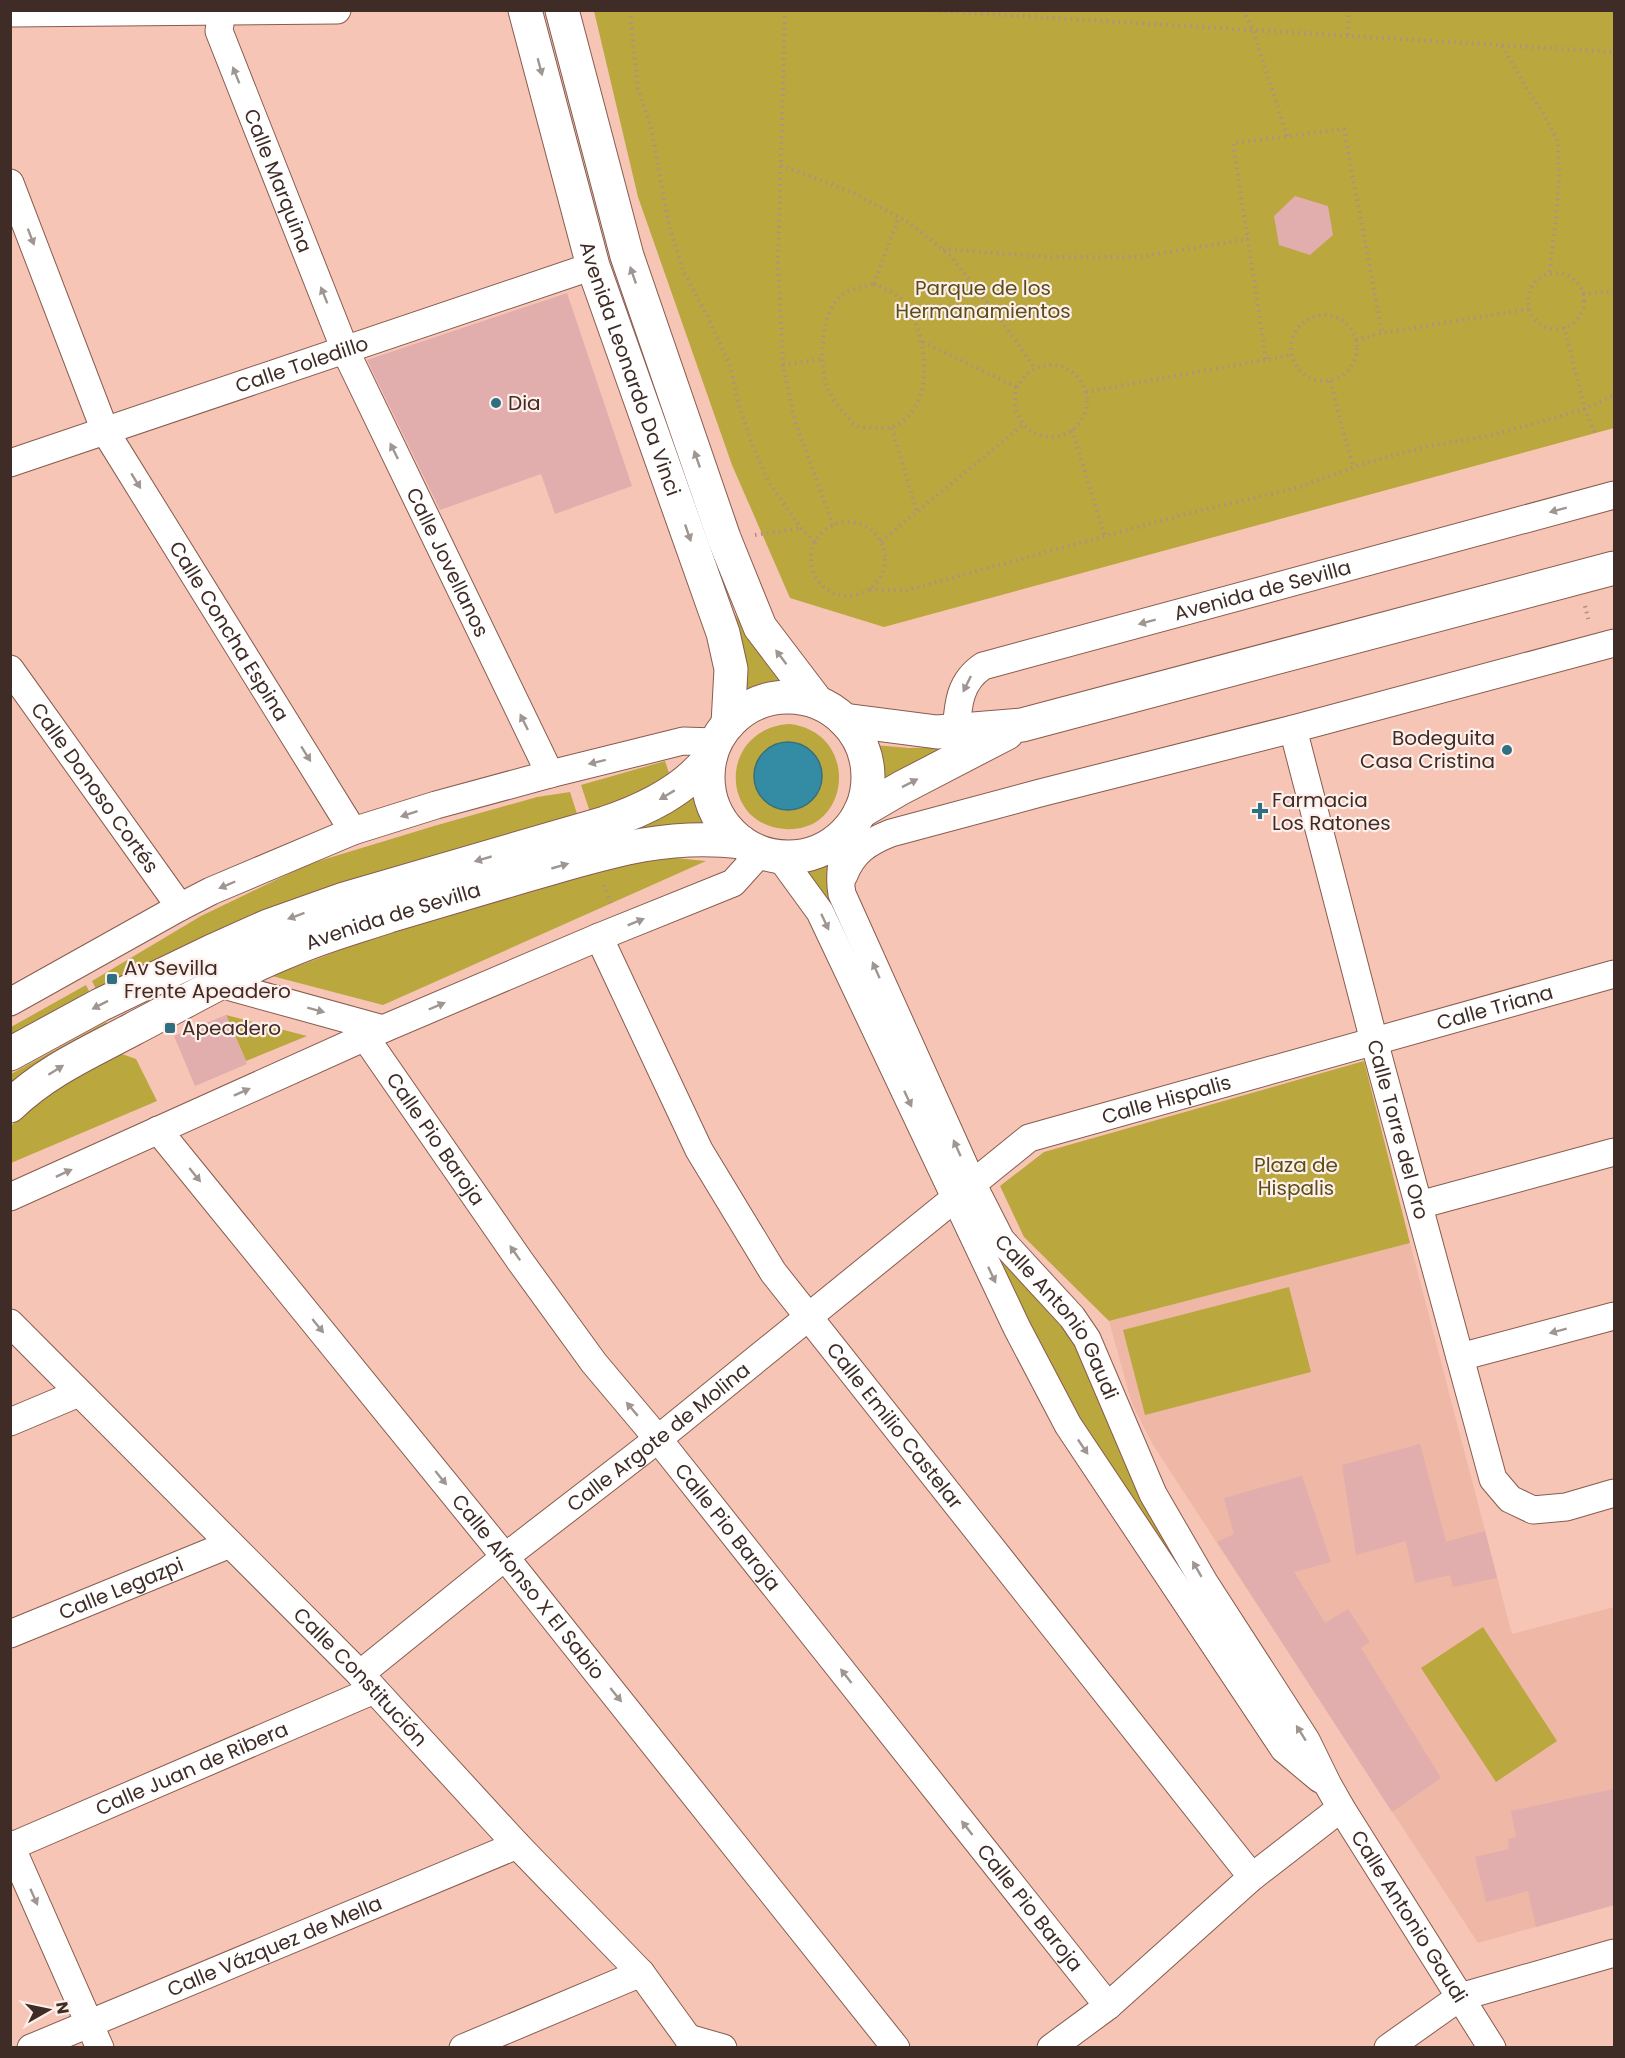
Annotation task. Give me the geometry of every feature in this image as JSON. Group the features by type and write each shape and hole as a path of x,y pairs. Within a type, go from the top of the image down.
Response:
{"main road":[{"name":"Avenida Leonardo Da Vinci","path":"525,10 593,266 723,633 731,669 718,741"},
{"name":"Avenida Leonardo Da Vinci","path":"562,10 627,256 724,538 760,627 831,711"},
{"path":"1022,725 901,788 854,820 832,843 813,853 761,850 726,828 715,809 709,789 718,741 746,708 769,699 793,697 831,711 937,732 1022,725 1614,568"},
{"path":"831,711 859,740 866,764 867,788 854,820"},
{"name":"Avenida de Sevilla","path":"10,1054 100,1005 268,926 345,899 604,824 638,811 690,780 718,741"},
{"name":"Avenida de Sevilla","path":"10,1106 31,1087 69,1062 292,949 334,934 483,887 605,853 666,840 714,839 761,850"}],"street":[{"path":"10,13 337,10"},
{"name":"Calle Marquina","path":"222,11 219,31 345,350"},
{"name":"Calle Concha Espina","path":"10,183 105,431 353,831"},
{"name":"Calle Toledillo","path":"10,463 593,266"},
{"name":"Calle Jovellanos","path":"345,350 550,774"},
{"name":"Avenida de Sevilla","path":"956,732 958,708 963,690 968,678 983,666 1614,495"},
{"path":"840,885 850,862 863,846 891,833 1614,643"},
{"name":"Calle Donoso Cortés","path":"10,669 180,907"},
{"name":"Calle Torre del Oro","path":"1293,729 1374,1041 1493,1479 1510,1499 1533,1510 1566,1507 1614,1493"},
{"path":"10,1002 211,891 353,831 436,805 683,741 718,741"},
{"path":"854,820 929,824"},
{"name":"Calle Antonio Gaudi","path":"854,820 841,867 840,885 1017,1328 1068,1425 1284,1749 1335,1797"},
{"path":"733,882 761,850"},
{"name":"Calle Antonio Gaudi","path":"761,850 800,884 820,912 964,1192 1005,1246 1060,1303 1087,1340 1153,1494 1204,1582 1306,1740 1335,1797 1492,2048"},
{"path":"10,1197 374,1033 733,882 767,872 780,873 800,884"},
{"name":"Calle Emilio Castelar","path":"599,937 699,1150 773,1272 1252,1877"},
{"name":"Calle Triana","path":"1374,1041 1614,974"},
{"path":"220,984 374,1033"},
{"name":"Calle Pio Baroja","path":"374,1033 520,1261 581,1345 1108,2006"},
{"name":"Calle Hispalis","path":"964,1192 1029,1138 1374,1041"},
{"name":"Calle Alfonso X El Sabio","path":"158,1130 505,1557 896,2048"},
{"path":"1419,1205 1614,1152"},
{"name":"Calle Argote de Molina","path":"367,1682 505,1557 658,1439 964,1192"},
{"path":"1460,1358 1614,1316"},
{"name":"Calle Constitución","path":"10,1323 367,1682 517,1845 641,1973 690,2043"},
{"path":"10,1422 80,1393"},
{"name":"Calle Legazpi","path":"10,1634 230,1544"},
{"name":"Calle Juan de Ribera","path":"11,1846 367,1682"},
{"path":"1051,2048 1108,2006 1252,1877 1335,1797"},
{"name":"Calle Vázquez de Mella","path":"31,2048 517,1845"},
{"path":"11,1846 100,2048"},
{"path":"1388,2048 1460,1997 1614,1953"},
{"path":"463,2048 641,1973"},
{"path":"690,2043 723,2048"}],"path":[{"path":"630,10 638,89 651,127 669,226 684,273 708,317 730,366 739,405 768,481 801,528 815,542"},
{"path":"785,10 778,262 783,365 795,422 833,525"},
{"path":"921,10 1614,52"},
{"path":"1243,10 1253,30 1287,136"},
{"path":"1348,35 1349,10"},
{"path":"1502,45 1558,142 1559,178 1549,274"},
{"path":"1266,359 1233,143 1344,129 1382,333"},
{"path":"781,165 851,192 910,223 943,249 952,257 1009,331 1035,369"},
{"path":"874,284 899,217"},
{"path":"943,249 1049,257 1139,257 1248,239"},
{"path":"1549,274 1563,274 1572,278 1581,288 1582,294 1584,303 1579,317 1564,327 1546,327 1536,320 1529,309 1531,288 1536,281 1549,274"},
{"path":"874,284 901,298 914,317 922,342 924,373 922,391 916,406 904,421 892,428 872,429 854,424 840,409 828,389 822,359 824,332 831,309 843,294 874,284"},
{"path":"1582,294 1614,291"},
{"path":"1356,340 1382,333 1529,309"},
{"path":"1332,315 1341,319 1348,325 1356,340 1356,357 1352,366 1342,376 1329,381 1320,381 1303,374 1297,368 1292,355 1291,342 1294,333 1303,322 1315,316 1332,315"},
{"path":"1564,327 1585,409 1595,434"},
{"path":"922,342 1018,388"},
{"path":"1086,392 1292,355"},
{"path":"783,365 822,359"},
{"path":"1050,365 1062,366 1077,376 1086,392 1086,409 1081,420 1072,430 1058,436 1045,436 1024,424 1016,406 1018,388 1028,374 1035,369 1050,365"},
{"path":"1329,381 1354,467"},
{"path":"870,589 903,591 1193,512 1297,488 1354,467 1429,446 1493,435 1585,409 1614,395"},
{"path":"881,541 1024,424"},
{"path":"892,428 917,512"},
{"path":"1072,430 1105,536"},
{"path":"852,522 861,524 869,528 881,541 886,558 885,567 877,583 862,594 849,596 835,594 821,584 816,577 811,559 815,542 827,528 852,522"},
{"path":"724,538 801,528"}],"shaded area":[{"path":"1410,1243 1512,1634 1614,1607 1614,1905 1478,1943 1153,1445 1132,1404 1109,1321"}],"green space":[{"name":"Parque de los Hermanamientos","path":"594,11 1614,11 1614,428 884,627 790,598 732,465 638,197"},
{"path":"711,548 733,611 745,631 791,684 772,686 746,694 730,613"},
{"path":"790,724 813,731 828,745 837,762 839,782 834,800 824,816 807,826 785,829 763,824 748,811 739,795 736,776 739,758 750,742 766,729","holes":["783,743 804,747 810,751 817,760 822,778 817,794 788,810 774,806 764,799 755,778 756,767 761,757 770,748"]},
{"path":"875,745 909,748 954,747 881,788 881,766"},
{"path":"665,761 670,776 655,789 591,815 581,785"},
{"path":"696,790 699,809 708,825 612,834"},
{"path":"570,792 578,817 97,991 92,981 201,916 309,864 537,797"},
{"path":"675,858 706,861 383,1005 272,976 364,941 482,901 606,867"},
{"path":"831,861 833,900 827,902 818,886 803,869"},
{"path":"86,985 90,993 11,1038 11,1027"},
{"path":"226,1015 307,1036 246,1061"},
{"path":"106,1022 108,1025 11,1086 11,1074"},
{"path":"122,1054 136,1059 157,1101 11,1163 11,1126 54,1086 110,1056"},
{"name":"Plaza de Hispalis","path":"1364,1061 1410,1243 1109,1321 1024,1237 1000,1186 1044,1152"},
{"path":"1001,1256 1073,1340 1192,1579 1185,1585 1069,1408 995,1263"},
{"path":"1289,1287 1311,1372 1145,1415 1123,1330"},
{"path":"1483,1627 1557,1741 1496,1782 1421,1668"}],"water":[{"path":"788,742 801,745 812,752 819,763 822,776 819,789 812,800 801,807 788,810 775,807 764,800 757,789 754,776 757,763 764,752 775,745"}],"building":[{"path":"1295,196 1328,206 1333,235 1310,255 1279,245 1274,216"},
{"name":"Dia","path":"567,293 632,486 555,514 541,474 440,510 367,360"},
{"path":"226,1015 247,1064 195,1086 174,1036"},
{"path":"1420,1444 1446,1542 1485,1531 1497,1578 1453,1587 1450,1575 1415,1583 1406,1541 1356,1555 1342,1465"},
{"path":"1302,1476 1331,1562 1294,1572 1325,1623 1348,1609 1370,1642 1361,1648 1441,1778 1392,1812 1217,1542 1234,1534 1224,1498"},
{"path":"1614,1789 1614,1905 1536,1927 1528,1891 1486,1902 1475,1857 1509,1849 1508,1839 1516,1837 1511,1811"}],"place":[{"name":"Dia","path":"496,403"},
{"name":"Bodeguita Casa Cristina","path":"1507,750"},
{"name":"Farmacia Los Ratones","path":"1260,811"},
{"name":"Av Sevilla Frente Apeadero","path":"112,979"},
{"name":"Apeadero","path":"170,1028"}]}
